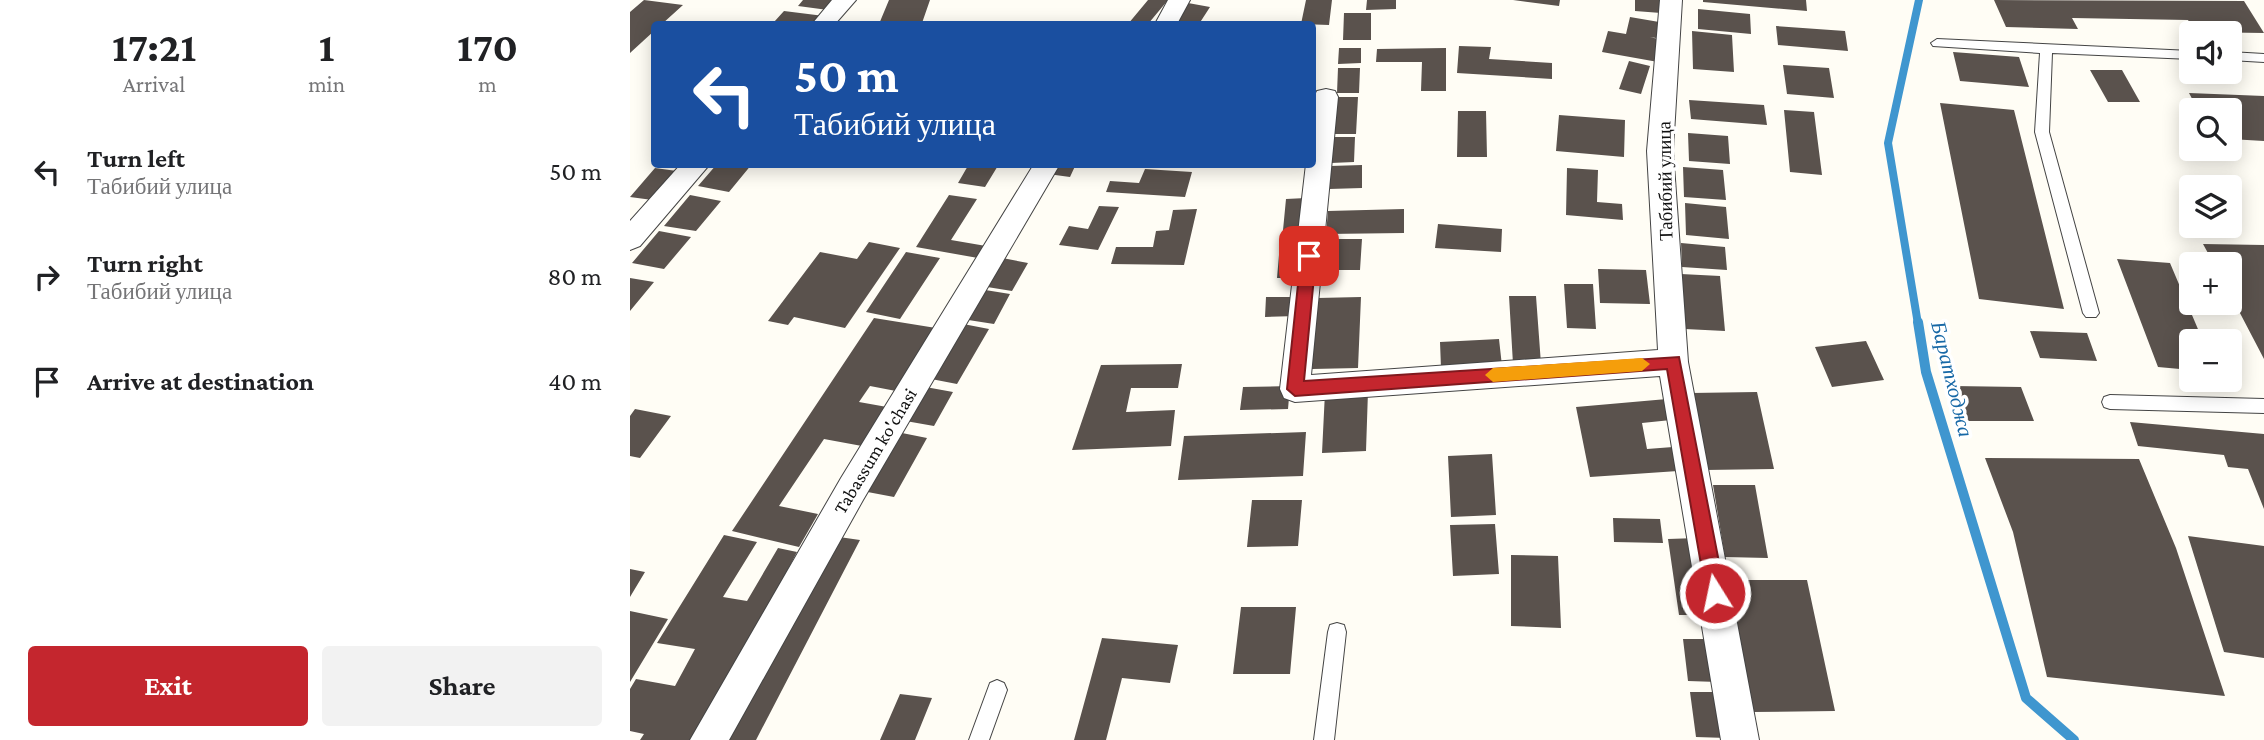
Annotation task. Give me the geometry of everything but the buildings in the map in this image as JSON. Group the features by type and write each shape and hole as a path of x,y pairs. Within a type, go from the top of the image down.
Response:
{"street":[{"path":"826,21 845,0"},
{"path":"1168,21 1179,0"},
{"name":"Табибий улица","path":"1671,0 1660,150 1673,362 1740,740"},
{"path":"1326,97 1295,389 1673,362"},
{"path":"630,239 693,168"},
{"name":"Tabassum ko'chasi","path":"709,740 852,489 1045,168"}],"lane":[{"path":"1937,43 2179,55"},
{"path":"2046,50 2042,132 2091,313"},
{"path":"2242,57 2264,58"},
{"path":"2110,402 2264,406"},
{"path":"1324,740 1337,632"},
{"path":"979,740 997,690"}],"waterway":[{"name":"Баратходжа","path":"1918,324 1888,143 1919,0"},
{"name":"Баратходжа","path":"1918,322 1926,372 2026,698 2074,740"}],"slow traffic":[{"path":"1493,375 1642,364"}],"route":[{"path":"1309,256 1295,389 1673,362 1715,593"}]}
